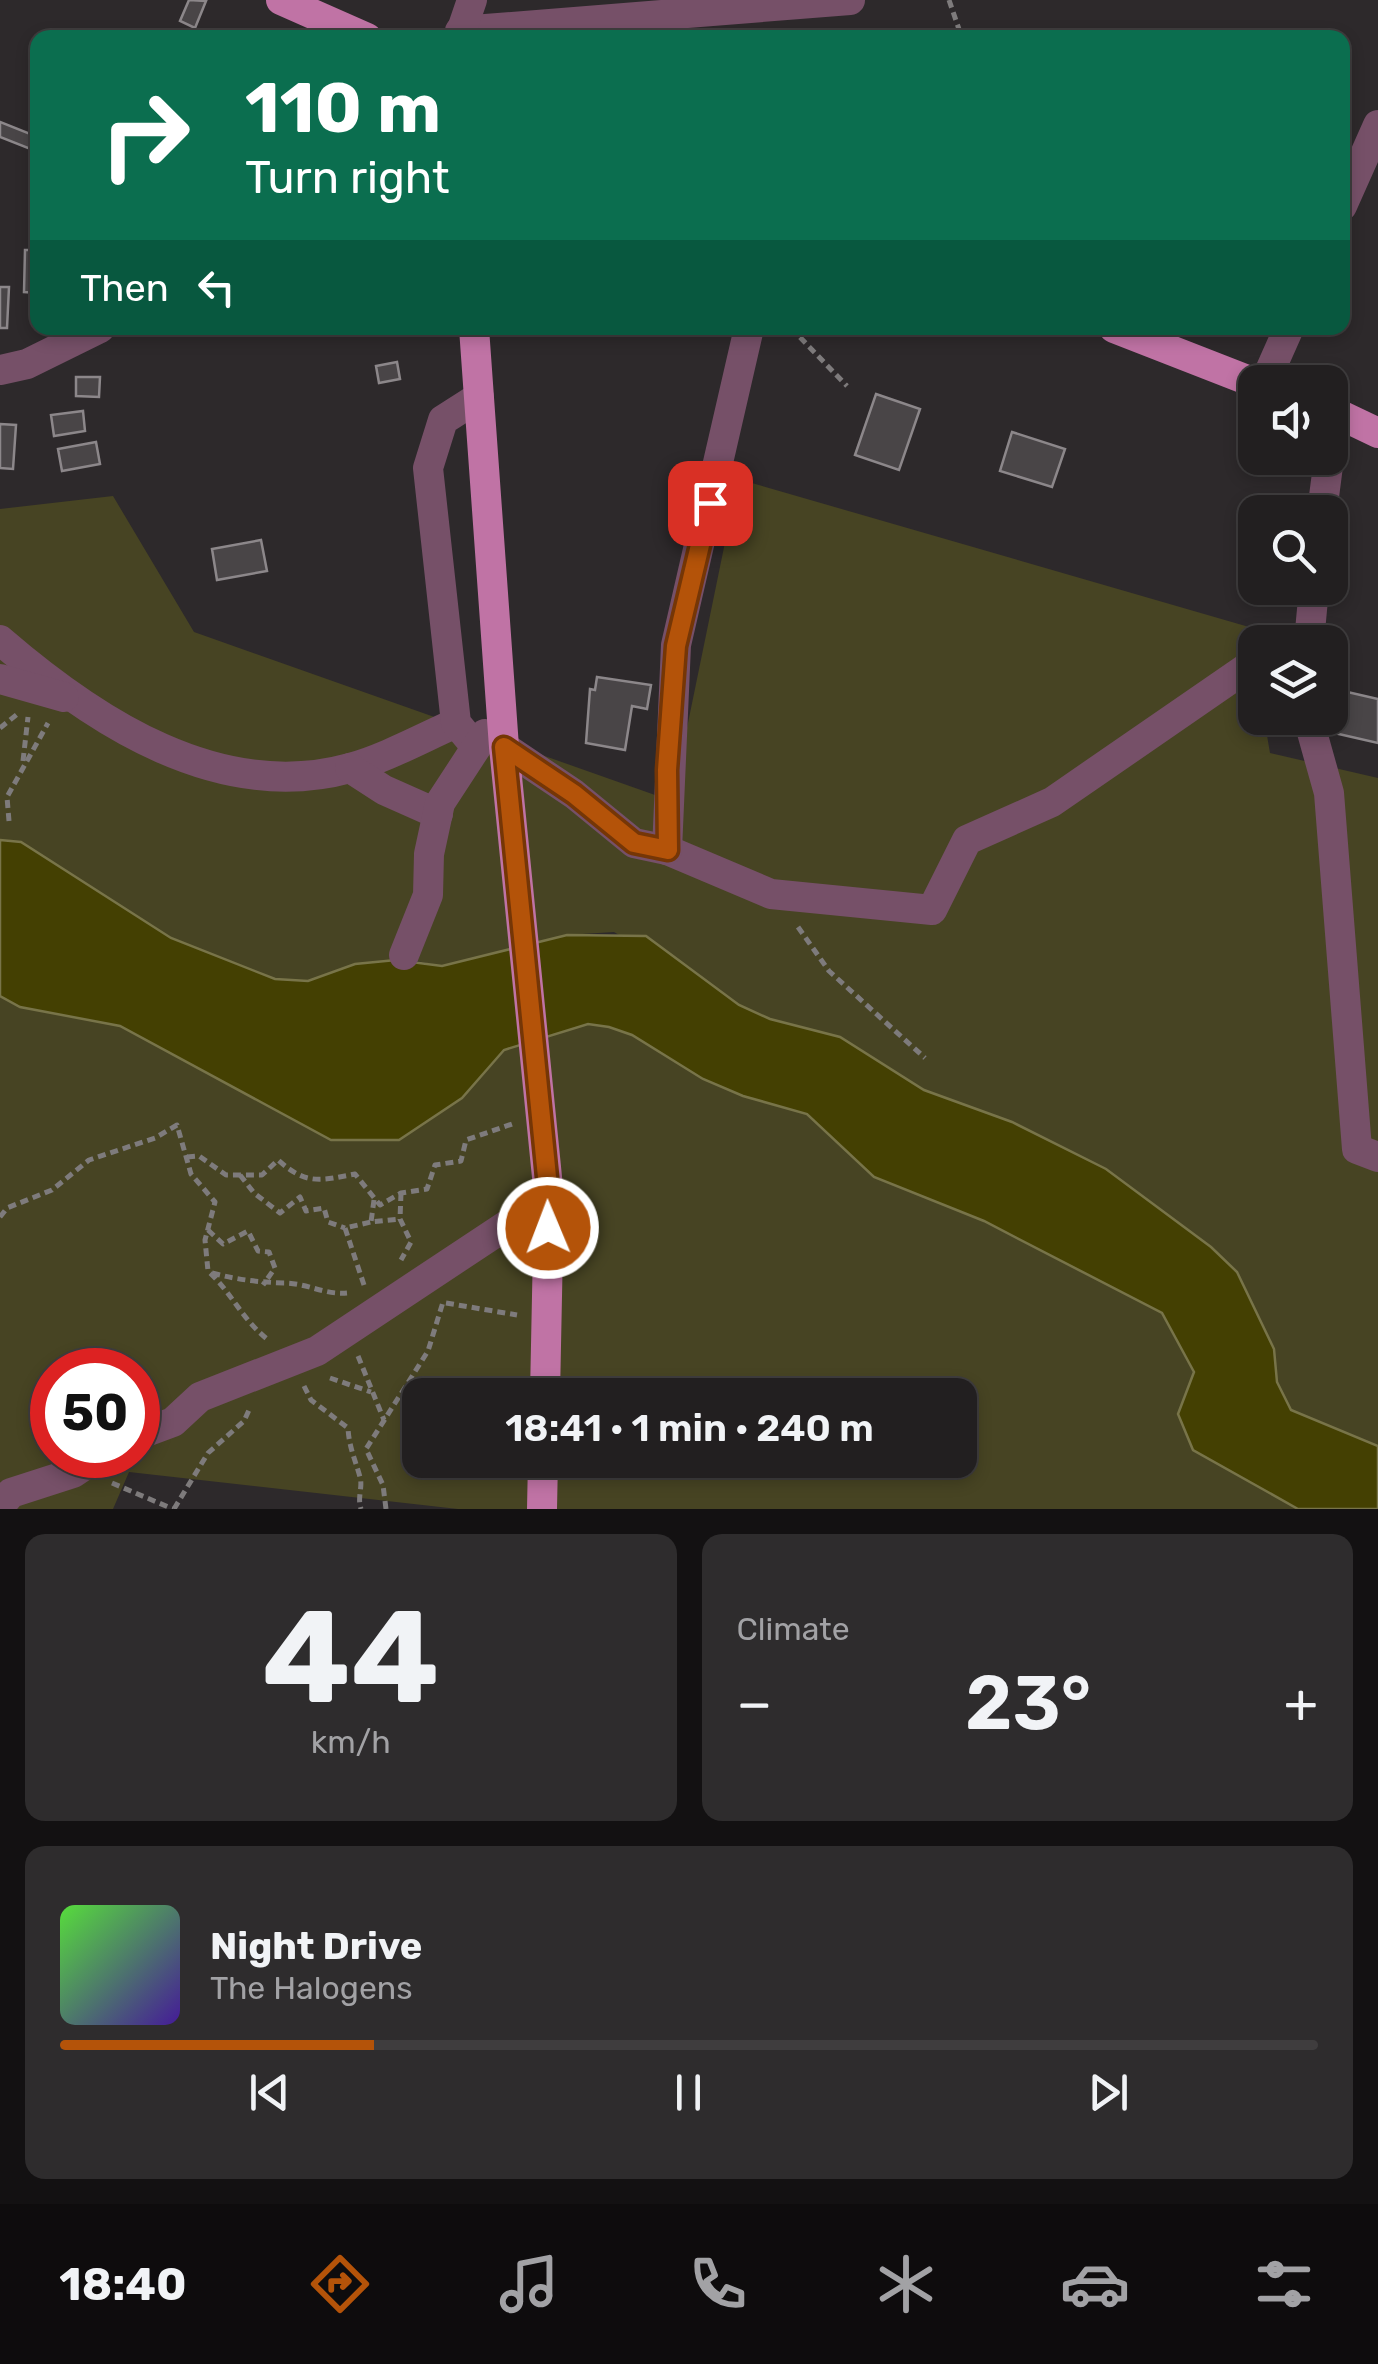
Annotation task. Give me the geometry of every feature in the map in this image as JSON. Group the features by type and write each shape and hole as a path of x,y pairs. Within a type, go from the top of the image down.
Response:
{"main road":[{"path":"281,0 349,30"},
{"path":"475,335 502,711 490,747 521,922 549,1197 545,1378"},
{"path":"1132,335 1238,376"},
{"path":"1348,419 1378,433"},
{"path":"542,1509 543,1478"}],"street":[{"path":"461,30 472,0"},
{"path":"505,30 850,0"},
{"path":"1350,188 1378,125"},
{"path":"0,370 27,364 86,335"},
{"path":"668,850 667,770 676,646 748,335"},
{"path":"1273,365 1287,335"},
{"path":"479,397 443,420 428,468 456,723 490,747 574,794 634,843 668,850 771,894 932,910 966,840 1052,802 1238,674"},
{"path":"0,640 79,701 151,747 270,780 350,768 456,723"},
{"path":"0,678 79,701"},
{"path":"1313,735 1329,793 1357,1149 1378,1156"},
{"path":"404,955 428,895 429,854 440,803 490,747"},
{"path":"350,768 384,790 438,814"},
{"path":"160,1426 172,1422 200,1397 290,1361 549,1197"},
{"path":"0,1506 11,1493 58,1478"}],"path":[{"path":"949,0 959,30"},
{"path":"798,335 848,386"},
{"path":"22,764 29,704 36,690"},
{"path":"9,821 7,797 42,728 79,701"},
{"path":"771,894 829,972 925,1058"},
{"path":"188,1157 199,1156 226,1175 262,1176 278,1160 298,1178 323,1180 355,1174 380,1205 401,1193 428,1189 435,1165 461,1162 466,1140 541,1114"},
{"path":"0,1217 8,1208 52,1190 89,1160 155,1138 177,1125 191,1174 216,1202 208,1230 208,1271 229,1290 233,1308 290,1361 311,1400 348,1428 349,1449 362,1482 357,1496 362,1509"},
{"path":"240,1175 280,1213 300,1197 306,1210 324,1208 328,1222 345,1228 400,1219"},
{"path":"401,1193 400,1219 411,1242 391,1299 446,1303 546,1321"},
{"path":"371,1222 374,1198"},
{"path":"208,1271 262,1285 286,1282 328,1295 366,1292 345,1228"},
{"path":"208,1230 223,1244 248,1232 258,1251 269,1252 276,1268 262,1285"},
{"path":"386,1509 383,1485 366,1449 428,1351 431,1332 446,1303"},
{"path":"290,1361 317,1370 336,1382 373,1393"},
{"path":"94,1478 174,1509 208,1453 244,1420 290,1361"}],"shaded area":[{"path":"738,479 1242,625 1238,625 1238,735 1267,735 1270,753 1378,778 1378,1446 1291,1410 1277,1382 1274,1349 1211,1247 1106,1170 1012,1122 924,1090 840,1037 770,1019 739,1005 614,932 567,935 442,966 412,960 355,964 308,981 275,979 171,938 21,842 0,840 0,509 113,496 194,632 672,801"},
{"path":"0,840 21,842 171,938 275,979 308,981 355,964 396,960 442,966 567,935 646,936 739,1005 770,1019 840,1037 924,1090 1012,1122 1106,1169 1211,1247 1237,1272 1274,1349 1277,1382 1291,1410 1378,1446 1378,1509 1298,1509 1193,1450 1178,1414 1194,1372 1162,1313 984,1221 874,1177 807,1114 743,1096 703,1079 632,1035 588,1024 504,1050 462,1098 399,1140 331,1140 120,1026 20,1007 0,996"},
{"path":"0,996 20,1007 120,1026 331,1140 462,1098 504,1050 588,1024 632,1035 703,1079 743,1096 807,1114 875,1177 984,1221 1162,1313 1194,1373 1178,1414 1298,1509 458,1509 160,1475 160,1348 30,1348 30,1478 126,1478 113,1509 0,1509"}],"building":[{"path":"189,0 206,1 195,28 180,21"},
{"path":"0,122 30,134 30,149 0,137"},
{"path":"25,250 30,250 30,292 24,292"},
{"path":"0,287 9,287 7,328 0,328"},
{"path":"397,362 400,379 379,383 376,366"},
{"path":"76,377 100,377 99,397 76,396"},
{"path":"876,394 920,409 899,470 855,455"},
{"path":"83,411 85,431 54,436 51,415"},
{"path":"0,424 16,425 13,469 0,468"},
{"path":"1012,432 1065,449 1052,487 1000,471"},
{"path":"96,442 100,464 62,471 58,449"},
{"path":"261,540 267,571 217,580 212,549"},
{"path":"597,677 651,685 647,709 632,706 625,750 586,743 590,689 595,690"},
{"path":"1348,692 1378,699 1378,743 1343,735 1348,735"}],"route":[{"path":"548,1228 549,1197 504,747 574,794 634,843 668,850 667,770 676,646 710,503"}]}
